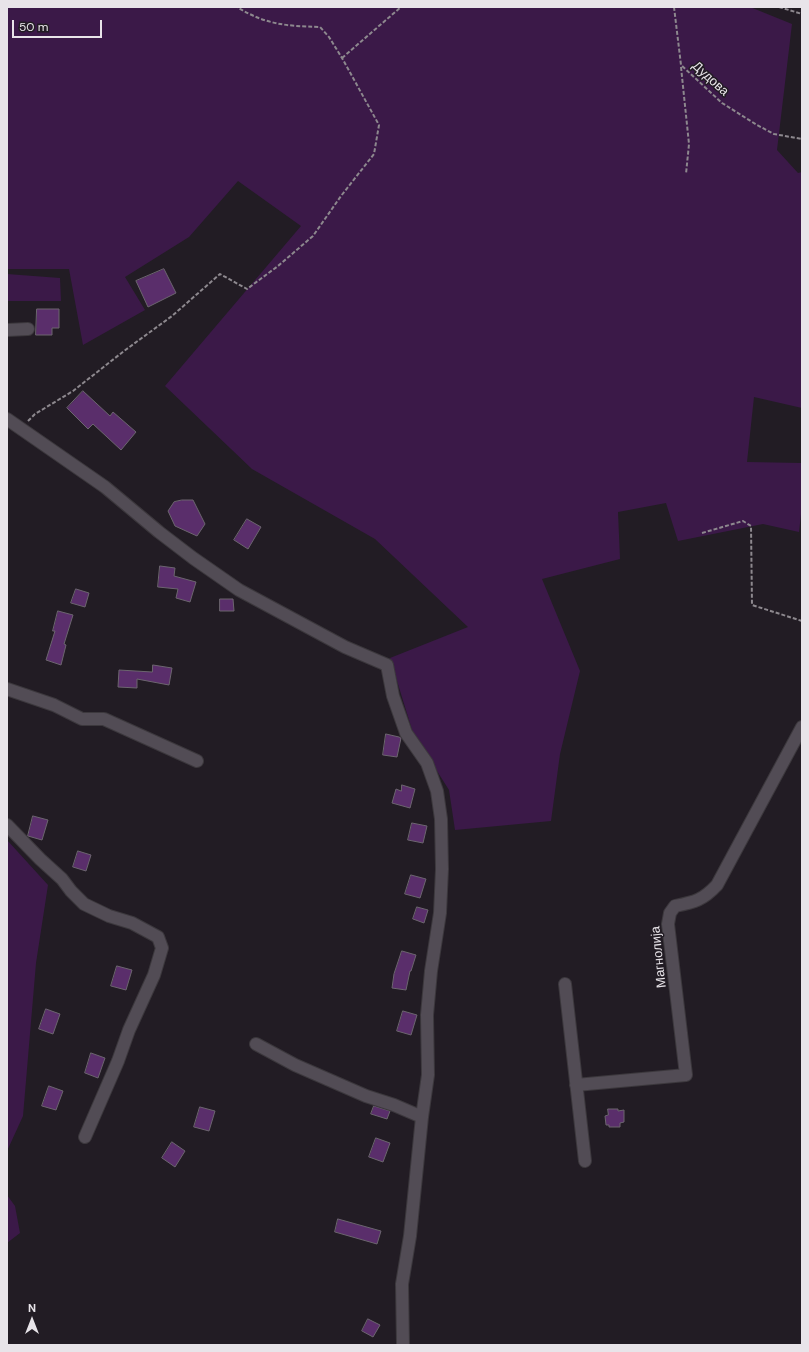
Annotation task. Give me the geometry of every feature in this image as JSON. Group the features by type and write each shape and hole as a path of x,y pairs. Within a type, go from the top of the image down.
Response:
{"street":[{"path":"7,330 28,329"},
{"path":"7,420 105,487 165,537 239,590 339,643 388,665 393,696 406,733 427,763 437,791 442,819 440,914 431,970 427,1016 428,1075 422,1117 410,1236 402,1284 403,1345"},
{"path":"7,689 54,705 82,719 104,720 197,761"},
{"name":"Магнолија","path":"576,1085 686,1075 668,924 670,913 675,906 689,903 707,896 717,885 802,727"},
{"path":"7,825 62,879 84,904 109,916 132,923 158,937 162,948 154,975 128,1030 118,1061 85,1137"},
{"path":"564,984 585,1161"},
{"path":"256,1044 295,1065 366,1096 394,1105 411,1114 422,1117"}],"path":[{"path":"19,429 35,414 73,390 172,316 220,274 248,288 278,266 313,236 341,196 374,154 379,125 330,37 320,27 292,26 267,22 237,7"},
{"path":"342,58 401,7"},
{"name":"Дудова","path":"674,7 681,65 722,103 757,125 774,134 802,139"},
{"path":"779,7 802,14"},
{"path":"681,65 689,144 686,174"},
{"path":"702,533 743,521 751,526 752,605 802,621"}],"shaded area":[{"path":"7,7 750,7 792,24 777,150 798,173 802,172 802,408 754,397 747,462 801,463 802,505 799,532 763,524 678,541 666,503 618,512 620,559 542,579 580,671 560,754 551,821 455,830 449,790 413,733 390,658 468,627 375,539 252,469 165,386 301,226 238,181 189,237 125,277 145,310 83,345 69,269 7,269"},
{"path":"7,274 60,278 61,301 7,301"},
{"path":"7,840 48,885 36,963 23,1116 7,1151"},
{"path":"7,1195 15,1206 20,1233 7,1243"}],"building":[{"path":"164,269 176,293 148,307 136,281"},
{"path":"37,309 59,309 59,328 52,328 52,335 36,335"},
{"path":"83,391 110,416 113,412 136,432 121,450 93,424 88,429 67,408"},
{"path":"193,500 205,524 197,536 175,526 168,511 174,502"},
{"path":"247,519 261,527 248,549 234,540"},
{"path":"160,566 175,568 174,576 196,582 190,602 176,598 178,589 158,587"},
{"path":"76,589 89,593 85,607 71,603"},
{"path":"220,599 233,599 234,611 220,611"},
{"path":"58,611 73,615 64,644 66,645 61,665 46,660 55,631 53,631"},
{"path":"153,665 172,668 169,685 137,679 137,688 118,687 119,670 152,672"},
{"path":"386,734 401,738 397,757 383,755"},
{"path":"402,785 415,789 410,808 392,803 396,789 401,791"},
{"path":"33,816 48,820 42,840 28,836"},
{"path":"412,823 427,826 423,843 408,840"},
{"path":"78,851 91,855 86,871 73,867"},
{"path":"411,875 426,879 420,898 405,894"},
{"path":"417,907 428,910 424,923 413,919"},
{"path":"402,951 416,955 410,971 406,990 392,988 394,974"},
{"path":"117,966 132,970 126,990 111,986"},
{"path":"46,1009 60,1014 53,1034 39,1029"},
{"path":"403,1011 417,1015 411,1035 397,1031"},
{"path":"91,1053 105,1058 98,1078 85,1073"},
{"path":"49,1086 63,1091 56,1110 42,1106"},
{"path":"374,1106 390,1111 387,1119 371,1114"},
{"path":"200,1107 215,1111 209,1131 194,1127"},
{"path":"608,1109 618,1109 618,1111 624,1110 624,1122 620,1123 620,1127 609,1127 609,1125 606,1125 605,1116 608,1115"},
{"path":"376,1138 390,1143 383,1162 369,1157"},
{"path":"172,1142 185,1151 175,1167 162,1158"},
{"path":"338,1219 381,1231 377,1244 335,1232"},
{"path":"368,1319 380,1325 373,1337 362,1331"}]}
